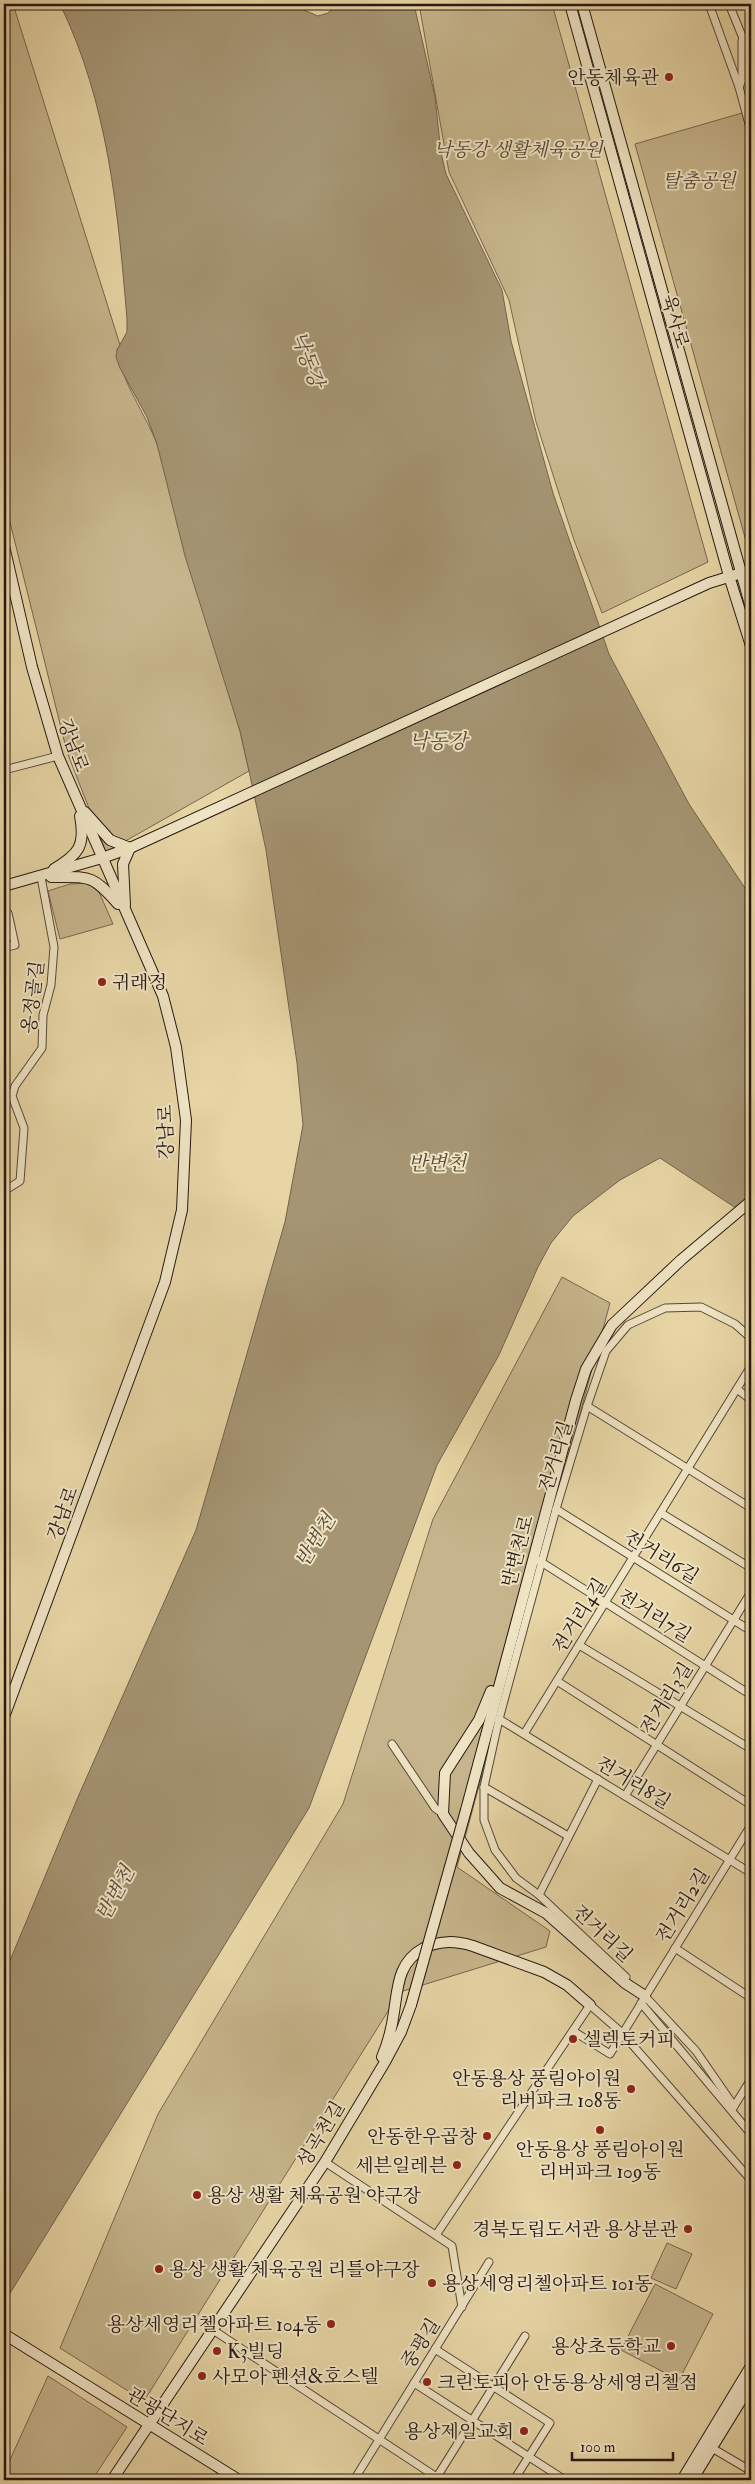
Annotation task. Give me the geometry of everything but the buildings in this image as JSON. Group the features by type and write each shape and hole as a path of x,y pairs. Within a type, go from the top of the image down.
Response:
{"street":[{"name":"육사로","path":"570,4 729,576 751,646"},
{"name":"육사로","path":"582,4 751,608"},
{"path":"710,4 739,87 751,131"},
{"path":"729,4 751,58"},
{"path":"739,87 742,72 742,35"},
{"name":"강남로","path":"4,546 32,667 58,756 76,801 163,996 176,1047 186,1120 182,1210 165,1282 4,1717"},
{"path":"4,886 41,877 130,848 709,583 751,570"},
{"path":"4,770 58,756"},
{"path":"76,801 110,840 130,848"},
{"path":"41,877 69,860 79,850 82,825 76,801"},
{"path":"125,913 124,864 130,848"},
{"path":"41,877 82,877 98,881 125,913"},
{"name":"옹정골길","path":"4,1191 20,1181 24,1128 12,1096 15,1086 42,1048 43,1015 51,985 54,947 41,877"},
{"path":"4,914 8,913 15,945 4,948"},
{"name":"반변천로","path":"411,2005 507,1656 538,1560 576,1400 586,1369 599,1345 625,1312 681,1260 751,1201"},
{"name":"전거리길","path":"643,1999 539,1895 516,1878 494,1850 484,1820 484,1787 538,1560 556,1509 586,1406 606,1351 628,1325 665,1308 701,1307 735,1324 751,1338"},
{"name":"전거리4길","path":"524,1734 751,1366"},
{"path":"737,1389 751,1400"},
{"path":"586,1406 751,1508"},
{"name":"전거리6길","path":"556,1509 751,1631"},
{"path":"661,1513 751,1568"},
{"name":"전거리7길","path":"538,1560 751,1695"},
{"name":"전거리3길","path":"625,1796 751,1592"},
{"path":"580,1645 751,1749"},
{"path":"443,1814 445,1773 483,1713 500,1666 507,1656"},
{"path":"557,1681 751,1804"},
{"name":"전거리8길","path":"499,1719 751,1873"},
{"path":"392,1744 435,1808 443,1814 468,1853 500,1888 546,1913 643,1999 696,2051 751,2134"},
{"path":"539,1895 598,1779"},
{"path":"484,1787 568,1836"},
{"name":"전거리2길","path":"622,2033 751,1825"},
{"path":"374,2079 388,2040 399,1978 409,1960 416,1953 440,1942 461,1942 534,1969 567,1985 622,2033 751,2180"},
{"path":"675,1948 751,1998"},
{"path":"643,1999 733,2108"},
{"name":"성곡천길","path":"112,2480 325,2162 401,2032 411,2005"},
{"path":"436,2235 590,2005"},
{"path":"574,2031 610,2054 622,2033"},
{"path":"733,2108 751,2079"},
{"path":"325,2162 452,2246 462,2307"},
{"name":"중평길","path":"354,2480 489,2262"},
{"path":"213,2330 437,2479 525,2336"},
{"name":"관광단지로","path":"4,2334 149,2425 224,2476 239,2480"},
{"path":"435,2349 550,2423 514,2480"},
{"path":"682,2480 751,2366"},
{"path":"414,2383 565,2480"},
{"path":"692,2480 751,2384"},
{"path":"712,2448 751,2471"}],"green space":[{"path":"4,4 13,4 120,345 117,350 120,362 129,386 157,444 240,731 249,771 106,852 67,752 4,498"},
{"name":"낙동강 생활체육공원","path":"419,4 552,4 708,562 602,613 574,540 536,422 509,300 449,172"},
{"name":"탈춤공원","path":"742,113 751,146 751,559 635,144"},
{"path":"88,883 99,892 113,924 60,939 48,891 70,884"},
{"path":"562,1277 610,1303 457,1867 550,1931 546,1947 400,1992 144,2401 60,2348 158,2114 343,1804 433,1519"},
{"path":"667,2243 692,2254 676,2289 651,2278"},
{"path":"655,2284 713,2314 679,2380 621,2350"},
{"path":"48,2376 127,2427 92,2480 4,2480 4,2473"}],"water":[{"path":"60,4 290,4 318,16 328,13 336,4 414,4 435,97 441,153 446,174 502,290 511,341 553,493 609,654 689,804 751,897 751,1218 660,1158 620,1180 573,1216 551,1243 538,1267 499,1355 437,1465 309,1808 4,2303 4,1975 78,1797 196,1530 285,1222 303,1125 297,1063 266,850 249,771 240,731 185,556 157,444 147,417 116,357 117,350 127,332 127,319 115,198 100,118 76,41"}],"place":[{"name":"안동체육관","path":"669,77"},
{"name":"귀래정","path":"102,982"},
{"name":"셀렉토커피","path":"573,2039"},
{"name":"안동용상 풍림아이원 리버파크 108동","path":"631,2089"},
{"name":"안동용상 풍림아이원 리버파크 109동","path":"600,2130"},
{"name":"안동한우곱창","path":"487,2136"},
{"name":"세븐일레븐","path":"457,2165"},
{"name":"용상 생활 체육공원 야구장","path":"197,2195"},
{"name":"경북도립도서관 용상분관","path":"688,2229"},
{"name":"용상 생활 체육공원 리틀야구장","path":"159,2269"},
{"name":"용상세영리첼아파트 101동","path":"432,2283"},
{"name":"용상세영리첼아파트 104동","path":"331,2324"},
{"name":"용상초등학교","path":"671,2346"},
{"name":"K3빌딩","path":"217,2351"},
{"name":"사모아 펜션&호스텔","path":"202,2376"},
{"name":"크린토피아 안동용상세영리첼점","path":"427,2382"},
{"name":"용상제일교회","path":"524,2431"}],"water label":[{"name":"낙동강","path":"308,359"},
{"name":"낙동강","path":"438,741"},
{"name":"반변천","path":"437,1163"},
{"name":"반변천","path":"315,1540"},
{"name":"반변천","path":"115,1893"}]}
